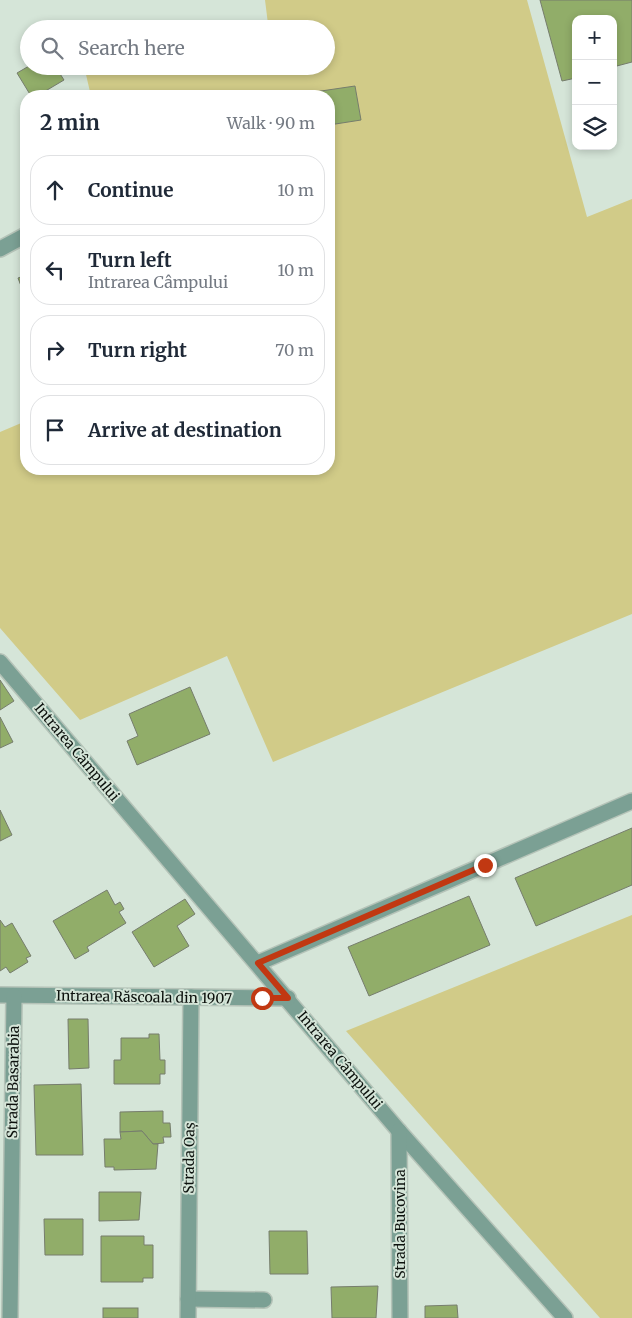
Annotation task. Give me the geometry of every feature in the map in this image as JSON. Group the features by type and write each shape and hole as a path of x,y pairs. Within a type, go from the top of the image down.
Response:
{"street":[{"path":"0,249 20,237"},
{"name":"Intrarea Câmpului","path":"0,662 288,998 399,1131 565,1318"},
{"path":"258,963 632,801"},
{"name":"Intrarea Răscoala din 1907","path":"7,995 288,998"},
{"name":"Strada Basarabia","path":"7,995 10,1318"},
{"name":"Strada Oaș","path":"188,1318 191,997"},
{"name":"Strada Bucovina","path":"399,1131 400,1318"},
{"path":"188,1299 264,1300"}],"shaded area":[{"path":"265,0 527,0 587,217 632,199 632,614 273,762 227,656 80,720 0,628 0,432 20,424 20,475 335,475 335,90 90,90 86,75 335,75 335,20 268,20"},
{"path":"632,915 632,1318 600,1318 346,1031"}],"building":[{"path":"540,0 632,0 632,62 617,66 617,15 572,15 572,79 562,81"},
{"path":"20,71 20,75 61,75 64,80 47,90 27,90 17,73"},
{"path":"355,86 361,120 335,124 335,90 328,90"},
{"path":"0,680 14,701 0,710"},
{"path":"190,687 210,734 137,765 127,741 138,736 129,714"},
{"path":"0,717 13,742 0,748"},
{"path":"0,810 12,835 0,841"},
{"path":"632,828 632,885 536,926 515,878"},
{"path":"107,890 115,905 120,902 124,909 119,912 126,923 87,947 89,951 75,959 53,921"},
{"path":"469,896 490,945 369,996 348,947"},
{"path":"185,899 195,914 177,926 189,946 154,967 132,932"},
{"path":"0,920 5,927 12,923 31,956 26,958 28,962 10,973 6,967 0,971"},
{"path":"68,1019 88,1019 89,1068 69,1069"},
{"path":"149,1034 159,1034 160,1060 165,1060 165,1074 160,1074 160,1084 114,1084 114,1060 121,1060 121,1038 149,1038"},
{"path":"81,1084 83,1155 36,1155 34,1085"},
{"path":"163,1111 163,1123 170,1123 171,1137 163,1137 164,1143 153,1144 142,1131 120,1132 120,1112"},
{"path":"142,1131 153,1144 158,1144 156,1169 114,1170 114,1167 105,1167 104,1139 121,1139 120,1132"},
{"path":"99,1192 141,1192 139,1220 99,1221"},
{"path":"44,1219 83,1219 83,1255 45,1255"},
{"path":"269,1231 307,1231 308,1274 270,1274"},
{"path":"101,1236 144,1236 144,1245 153,1245 153,1278 143,1278 143,1282 101,1282"},
{"path":"378,1286 376,1318 332,1318 331,1287"},
{"path":"457,1305 458,1318 425,1318 425,1306"},
{"path":"103,1308 138,1308 138,1318 103,1318"}],"route":[{"path":"262,998 288,998 258,963 485,865"}]}
